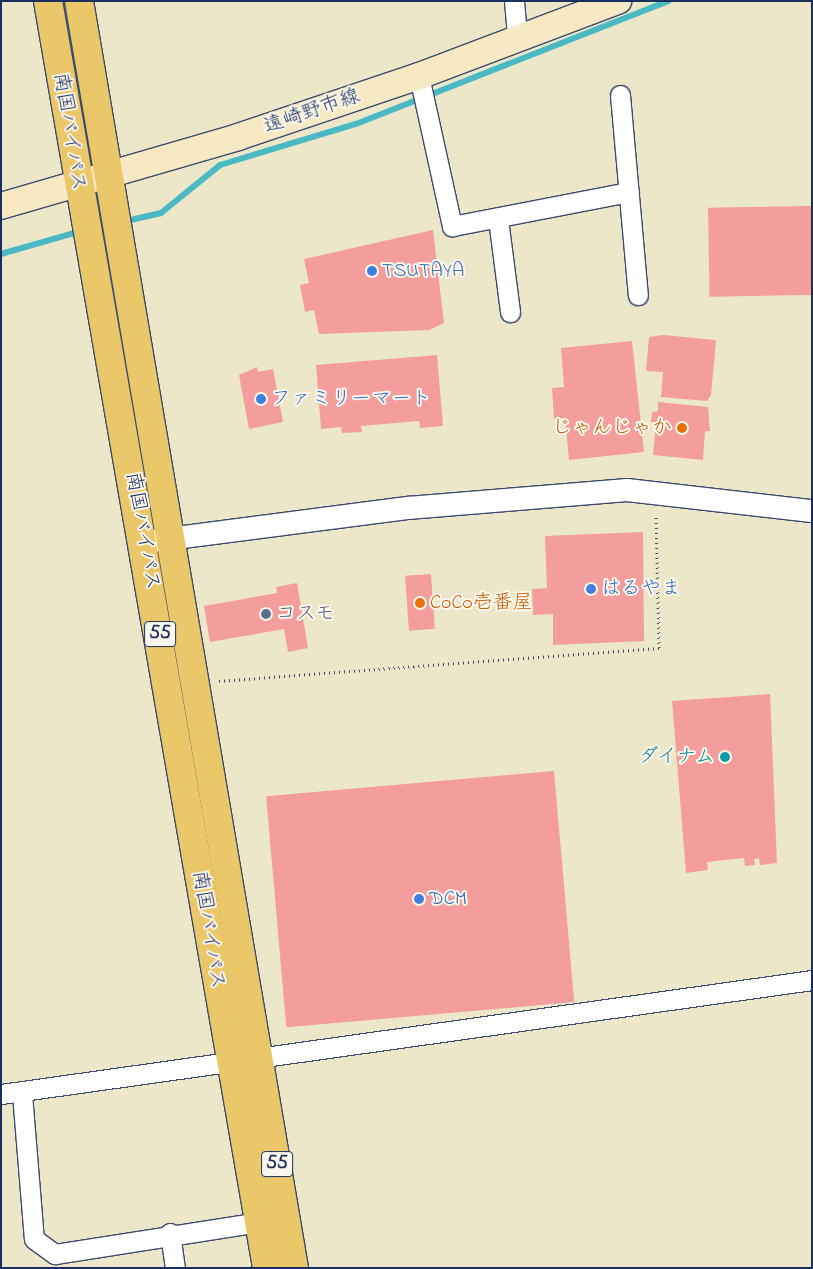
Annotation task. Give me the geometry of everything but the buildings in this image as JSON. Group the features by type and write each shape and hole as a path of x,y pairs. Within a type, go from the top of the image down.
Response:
{"highway":[{"name":"南国バイパス","path":"48,1 78,184 145,542 230,1064 267,1268"},
{"name":"南国バイパス","path":"79,1 197,684 294,1268"}],"main road":[{"name":"遠崎野市線","path":"1,206 109,177 421,84 517,39 605,4"}],"street":[{"path":"514,1 517,39"},
{"path":"421,84 452,226 629,192"},
{"path":"620,95 638,295"},
{"path":"498,218 510,312"},
{"path":"145,542 530,495 655,492 812,511"},
{"path":"1,1094 22,1094 812,980"},
{"path":"22,1094 34,1239 55,1254 170,1233 259,1222"},
{"path":"170,1233 175,1268"}],"path":[{"path":"197,684 659,648 655,492"}],"waterway":[{"path":"122,222 161,213 220,165 356,124 669,1"},
{"path":"1,254 81,231"}],"place":[{"name":"TSUTAYA","path":"372,271"},
{"name":"ファミリーマート","path":"261,399"},
{"name":"じゃんじゃか","path":"682,428"},
{"name":"はるやま","path":"591,589"},
{"name":"CoCo壱番屋","path":"420,603"},
{"name":"コスモ","path":"266,614"},
{"name":"ダイナム","path":"725,757"},
{"name":"DCM","path":"419,899"}]}
